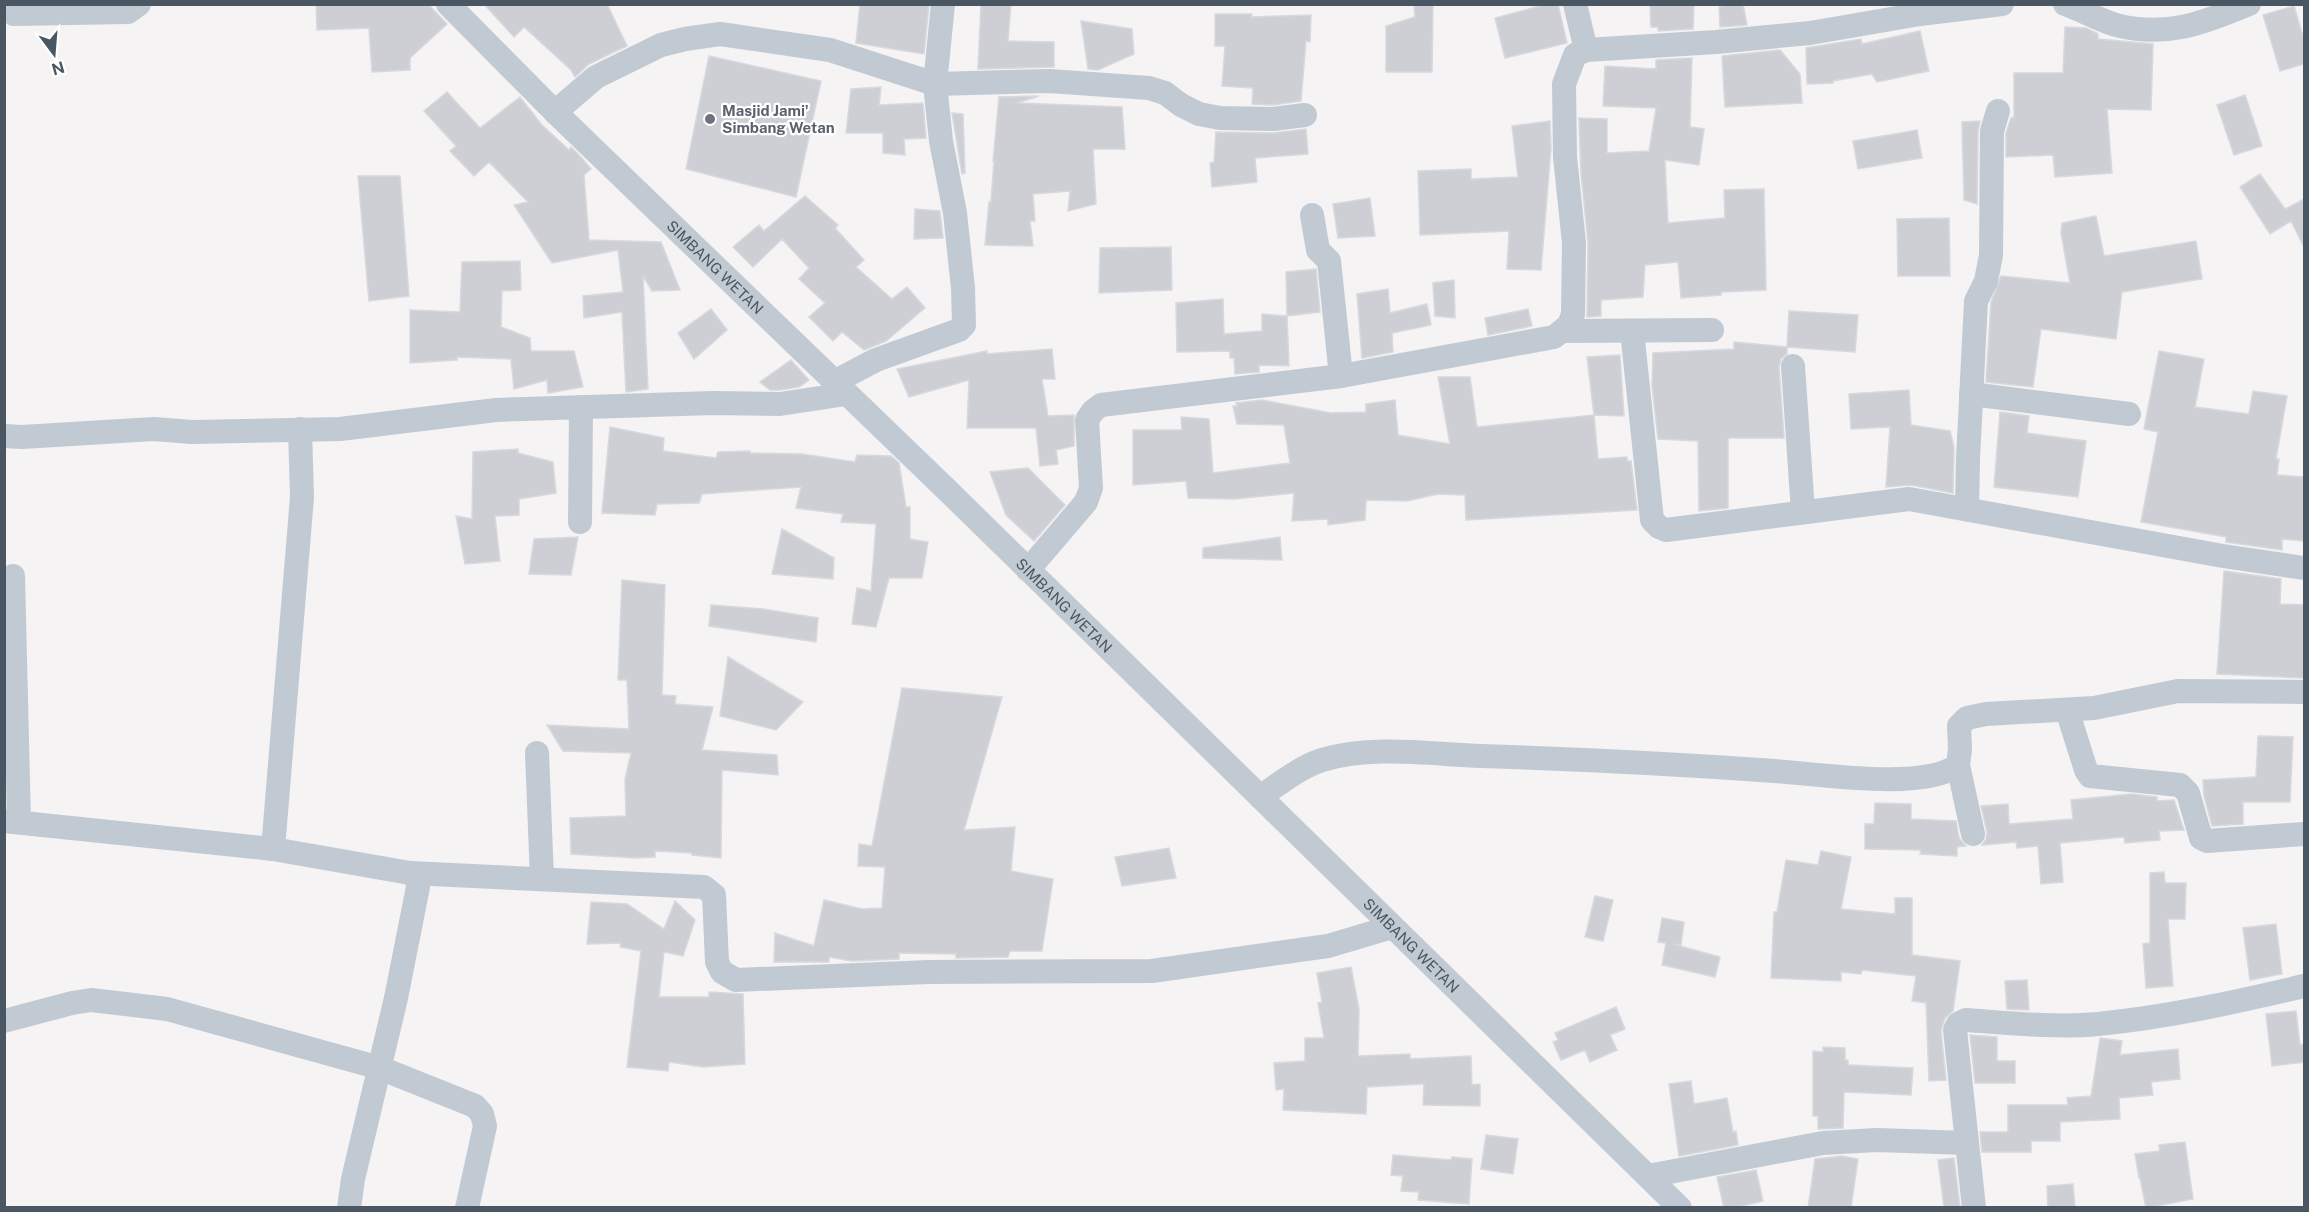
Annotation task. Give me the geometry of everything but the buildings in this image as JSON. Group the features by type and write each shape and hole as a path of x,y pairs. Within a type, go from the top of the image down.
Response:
{"street":[{"path":"14,14 128,12 139,4"},
{"name":"SIMBANG WETAN","path":"448,4 555,112 1028,570 1680,1208"},
{"path":"4,435 22,437 154,429 192,432 340,429 496,410 713,403 780,404 840,388 869,363 959,330 964,325 963,288 955,213 941,141 935,84 943,4"},
{"path":"1575,4 1586,50"},
{"path":"1028,570 1086,502 1091,488 1087,420 1101,405 1341,376 1554,337 1563,331 1574,314 1574,257 1565,157 1564,84 1575,55 1586,50 1716,42 1844,16 1920,14 2002,4"},
{"path":"2065,4 2114,25 2165,31 2205,23 2249,4"},
{"path":"555,112 596,77 661,45 720,34 830,50 935,84 1049,81 1149,88 1165,93 1181,105 1199,114 1220,118 1273,119 1305,115"},
{"path":"1967,509 1976,301 1986,281 1991,255 1992,130 1998,111"},
{"path":"1312,215 1318,250 1329,261 1341,376"},
{"path":"1563,331 1712,330"},
{"path":"1632,331 1652,520 1666,530 1909,499 2223,556 2304,568"},
{"path":"1793,366 1803,512"},
{"path":"1971,394 2129,414"},
{"path":"580,522 581,407"},
{"path":"273,849 302,497 300,429"},
{"path":"13,576 12,822 273,849 410,873 704,887 714,895 717,962 722,972 736,980 929,972 1152,971 1328,946 1392,927"},
{"path":"1973,834 1958,765 1959,726 1967,718 1986,714 2094,708 2178,691 2304,692"},
{"path":"2067,710 2086,770 2090,776 2180,785 2188,793 2201,838 2207,841 2304,834"},
{"path":"1260,797 1322,760 1372,752 1645,762 1883,779 1934,777 1949,772 1958,765"},
{"path":"537,753 542,879"},
{"path":"349,1208 353,1179 380,1068 418,888 416,877 410,873"},
{"path":"1974,1208 1955,1030 1958,1024 1966,1020 2037,1025 2096,1024 2216,1007 2304,986"},
{"path":"4,1021 72,1003 102,1001 167,1009 380,1068 475,1106 482,1114 485,1126 467,1208"},
{"path":"1648,1176 1776,1153 1815,1143 1877,1140 1968,1143"}],"place":[{"name":"Masjid Jami' Simbang Wetan","path":"710,119"}]}
